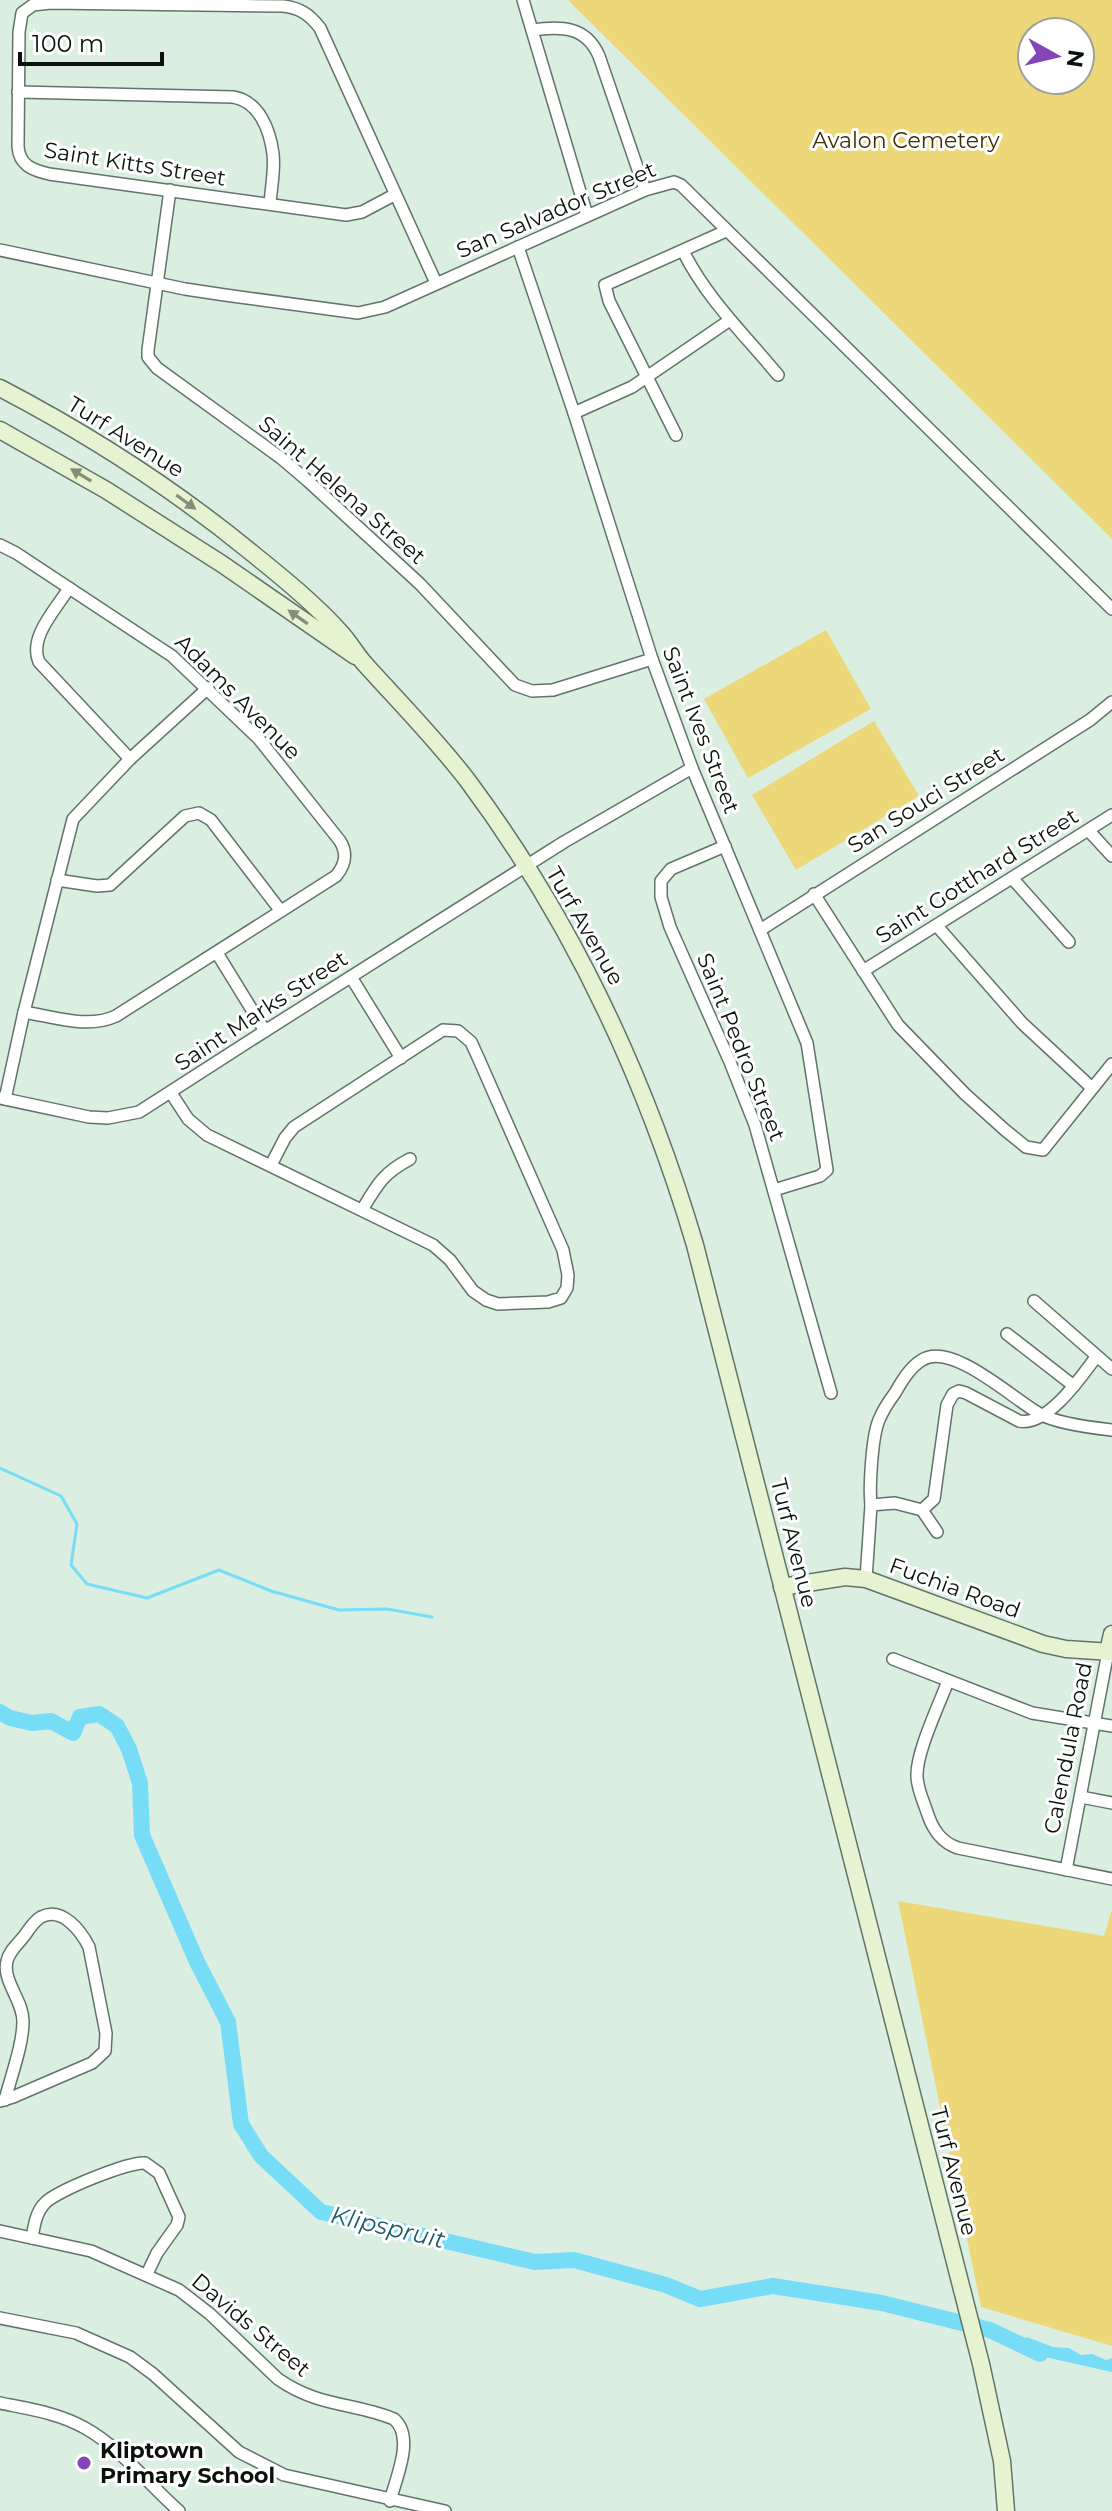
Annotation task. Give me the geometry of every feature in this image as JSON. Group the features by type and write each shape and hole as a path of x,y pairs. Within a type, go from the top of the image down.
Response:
{"main road":[{"name":"Turf Avenue","path":"0,388 106,448 199,511 271,568 343,635 467,780 566,932 602,999 661,1140 695,1245 981,2364 1002,2461 1006,2511"},
{"name":"Turf Avenue","path":"0,430 119,498 363,661"},
{"name":"Fuchia Road","path":"782,1587 845,1577 866,1579 1043,1644 1110,1652"},
{"name":"Calendula Road","path":"1110,1652 1112,1634"}],"street":[{"path":"523,0 587,215"},
{"name":"Saint Kitts Street","path":"44,3 296,8 313,18 320,28 394,195 362,212 346,215 49,174 28,167 18,153 18,92 19,25 26,9 44,3"},
{"path":"532,30 570,28 594,45 645,190"},
{"path":"18,92 233,97 249,101 260,114 272,150 270,204"},
{"name":"San Salvador Street","path":"0,250 156,283 358,313 385,307 587,215 670,181 678,184 1112,609"},
{"name":"Saint Helena Street","path":"170,190 148,350 152,362 164,374 269,449 308,481 420,584 515,685 541,693 652,659"},
{"path":"394,195 436,283"},
{"path":"676,435 609,301 605,285 726,231"},
{"name":"Saint Ives Street","path":"518,247 652,659 692,768 807,1043 828,1165 824,1175 774,1190"},
{"path":"683,251 702,286 778,375"},
{"path":"574,413 622,393 730,320"},
{"name":"Adams Avenue","path":"0,545 156,644 208,688 279,762 343,846 344,863 336,876 116,1016 102,1022 87,1023 24,1012"},
{"path":"69,588 38,637 36,656 130,759"},
{"path":"3,1098 73,819 130,759 208,688"},
{"name":"San Souci Street","path":"760,930 1077,728 1112,702"},
{"name":"Saint Marks Street","path":"3,1098 77,1115 108,1118 139,1112 525,867 692,768"},
{"path":"57,880 110,885 185,816 199,813 211,820 280,910"},
{"name":"Saint Gotthard Street","path":"863,971 1112,815"},
{"path":"1089,831 1112,856"},
{"name":"Saint Pedro Street","path":"725,846 671,869 661,881 660,891 670,927 750,1113 831,1393"},
{"path":"1012,878 1069,942"},
{"path":"814,894 898,1025 965,1094 1021,1144 1030,1149 1043,1150 1112,1064"},
{"path":"937,926 1022,1023 1092,1088"},
{"path":"217,953 265,1031"},
{"path":"351,977 401,1058"},
{"path":"171,1093 197,1128 271,1165 433,1245 450,1260 477,1295 486,1300 498,1304 548,1302 561,1298 567,1288 563,1250 471,1042 458,1031 443,1030 288,1132 271,1165"},
{"path":"362,1210 382,1177 410,1159"},
{"path":"1034,1301 1112,1369"},
{"path":"1007,1334 1074,1386"},
{"path":"866,1579 878,1421 906,1375 921,1360 931,1356 960,1362 1042,1415 1112,1430"},
{"path":"922,1510 934,1499 947,1405 957,1392 966,1393 1021,1422 1028,1422 1053,1407 1096,1357"},
{"path":"871,1505 887,1502 922,1510 937,1532"},
{"name":"Calendula Road","path":"1066,1870 1110,1652"},
{"path":"893,1659 1032,1713 1112,1726"},
{"path":"948,1681 917,1774 934,1830 947,1843 958,1848 1112,1879"},
{"path":"1081,1797 1112,1803"},
{"path":"49,1915 63,1917 76,1928 89,1947 106,2033 105,2051 92,2063 3,2101 23,2021 7,1973 7,1959 38,1919 49,1915"},
{"path":"32,2238 38,2214 48,2200 127,2164 145,2163 159,2173 179,2217 147,2274"},
{"name":"Davids Street","path":"0,2231 91,2251 147,2274 189,2295 289,2387 318,2400 389,2417 400,2423 405,2443 390,2501"},
{"path":"0,2318 76,2333 130,2357 239,2452 267,2468 293,2479 445,2511"},
{"path":"0,2403 51,2414 84,2427 107,2444 179,2511"}],"green space":[{"name":"Avalon Cemetery","path":"568,0 1112,0 1112,539"},
{"path":"826,630 871,709 748,778 704,699"},
{"path":"874,721 919,796 796,870 752,795"},
{"path":"898,1901 1104,1936 1112,1910 1112,2346 981,2307"}],"water":[{"path":"1027,2337 1053,2347 1069,2348 1081,2355 1092,2354 1106,2360 1112,2358 1112,2372 1036,2355 1020,2347"}],"waterway":[{"path":"0,1468 61,1496 77,1524 71,1565 87,1584 147,1598 219,1570 271,1591 339,1610 387,1609 432,1617"},
{"name":"Klipspruit","path":"0,1712 10,1718 32,1723 51,1721 73,1733 80,1717 99,1714 117,1726 129,1749 140,1783 142,1835 197,1962 228,2022 241,2124 261,2156 321,2212 535,2262 574,2260 666,2285 700,2299 773,2286 882,2303 990,2330 1040,2354"}],"place":[{"name":"Kliptown Primary School","path":"84,2463"}]}
